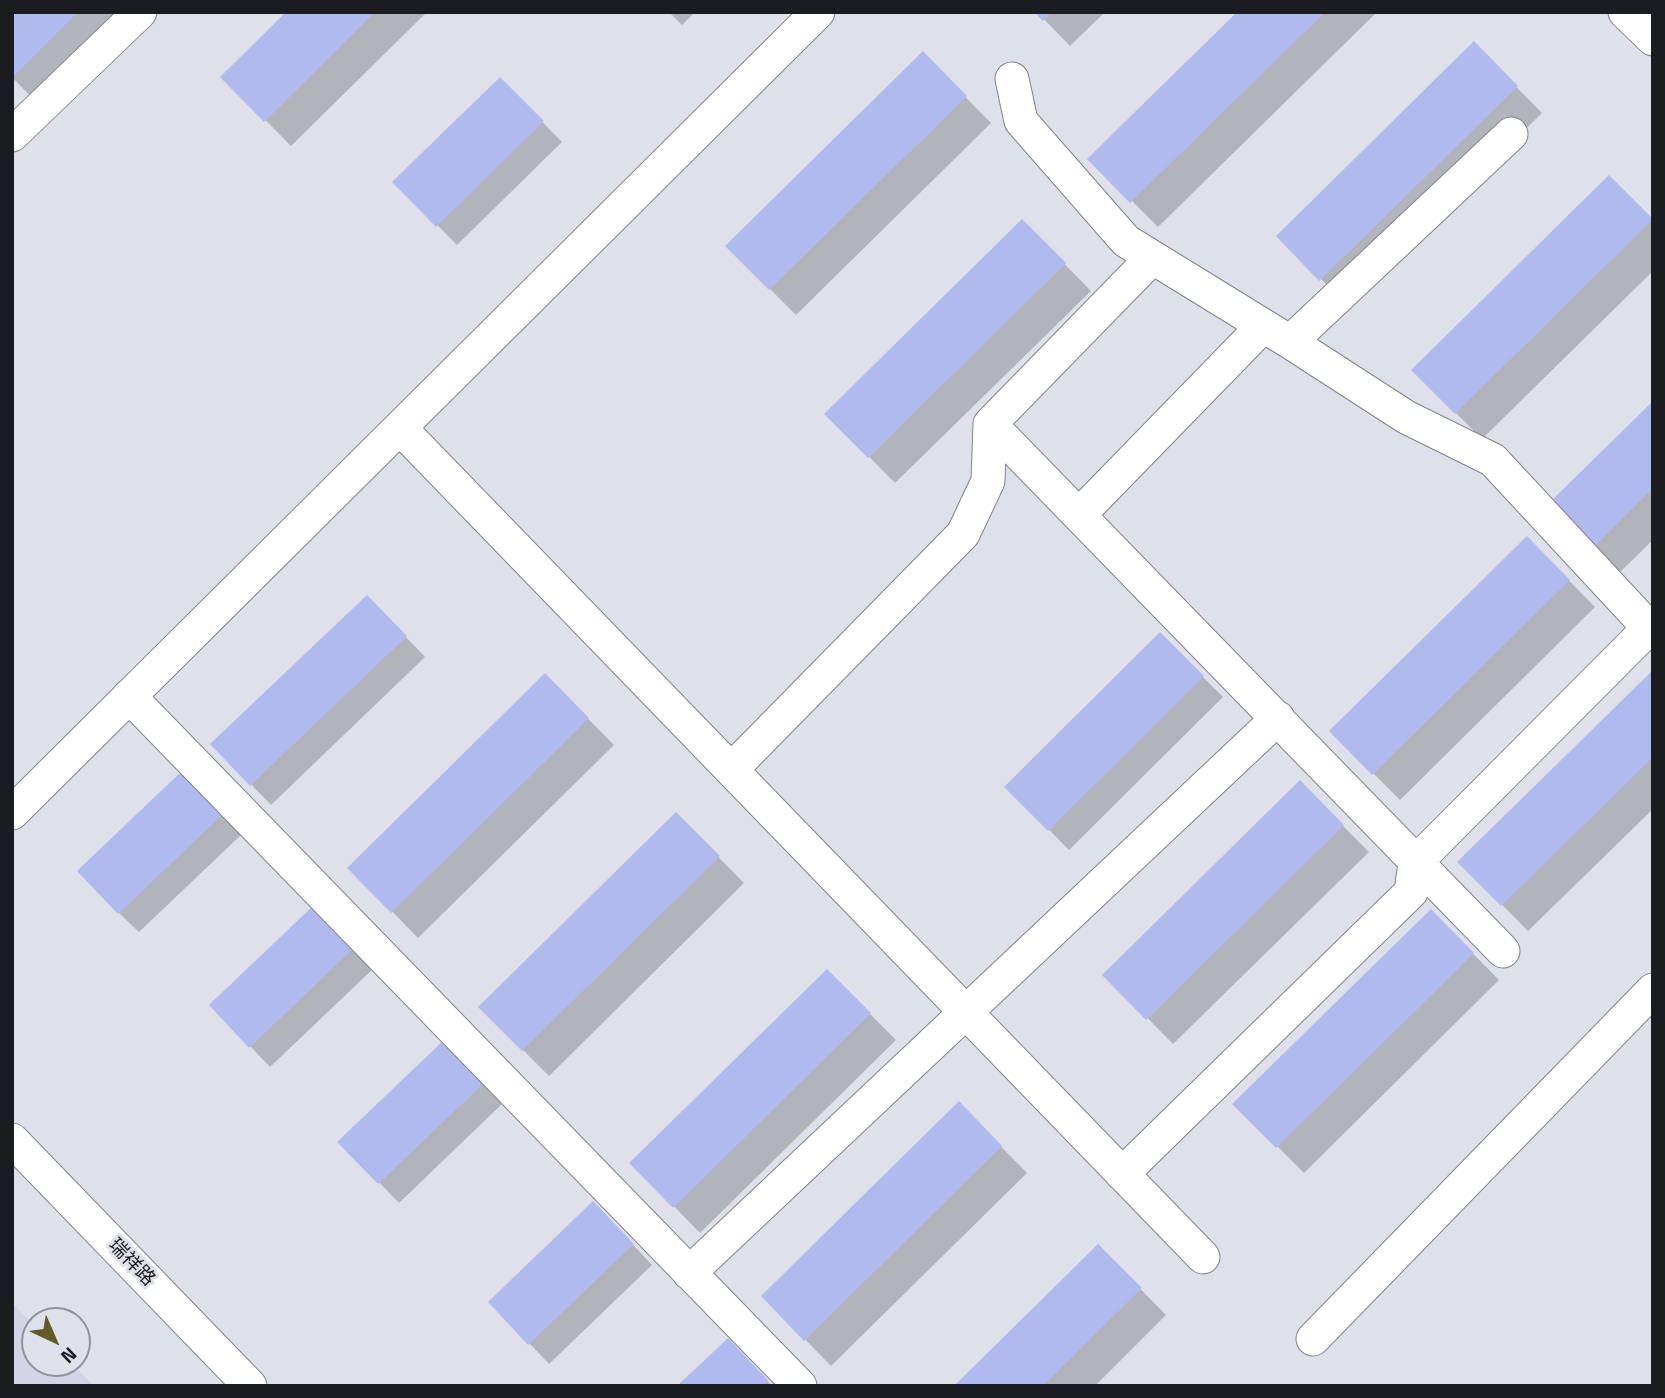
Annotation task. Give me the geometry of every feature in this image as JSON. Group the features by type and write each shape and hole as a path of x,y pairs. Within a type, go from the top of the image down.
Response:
{"street":[{"path":"12,135 140,12"},
{"path":"12,813 818,12"},
{"path":"1625,12 1653,39"},
{"path":"1012,79 1021,121 1126,241 1406,417 1493,460 1651,626 1415,863 1411,892 1122,1174"},
{"path":"1079,515 1277,334 1511,134"},
{"path":"731,770 963,534 988,481 990,424 1152,258"},
{"path":"990,424 1503,951"},
{"path":"400,428 1203,1257"},
{"path":"129,696 800,1386"},
{"path":"689,1273 1278,718"},
{"path":"1313,1339 1653,989"},
{"name":"瑞祥路","path":"12,1140 250,1386"}],"shaded area":[{"path":"12,1303 21,1312 21,1377 85,1377 94,1386 12,1386"}],"building":[{"path":"12,12 78,12 12,78"},
{"path":"286,12 375,12 264,122 220,77"},
{"path":"1034,12 1052,12 1043,21"},
{"path":"1237,12 1325,12 1130,203 1087,159"},
{"path":"1474,41 1518,86 1319,281 1276,236"},
{"path":"923,51 967,96 769,290 725,246"},
{"path":"500,77 544,121 436,227 392,182"},
{"path":"1609,175 1653,219 1455,414 1411,370"},
{"path":"1022,219 1066,263 868,458 824,414"},
{"path":"1653,401 1653,488 1592,549 1548,504"},
{"path":"1527,536 1570,580 1372,775 1329,731"},
{"path":"367,595 407,636 250,786 210,744"},
{"path":"1160,632 1204,676 1048,831 1004,787"},
{"path":"1653,670 1653,757 1501,906 1457,862"},
{"path":"545,673 589,718 391,913 347,868"},
{"path":"183,770 224,813 118,914 77,871"},
{"path":"1300,780 1344,825 1146,1020 1102,975"},
{"path":"676,812 720,856 522,1051 478,1007"},
{"path":"314,905 355,947 249,1048 209,1005"},
{"path":"1431,909 1474,953 1276,1148 1232,1104"},
{"path":"827,969 871,1013 673,1208 629,1163"},
{"path":"443,1041 483,1084 378,1184 337,1142"},
{"path":"959,1101 1002,1146 804,1341 761,1296"},
{"path":"593,1201 634,1244 528,1345 488,1302"},
{"path":"1098,1244 1142,1288 1043,1386 954,1386"},
{"path":"728,1338 768,1380 762,1386 677,1386"}]}
